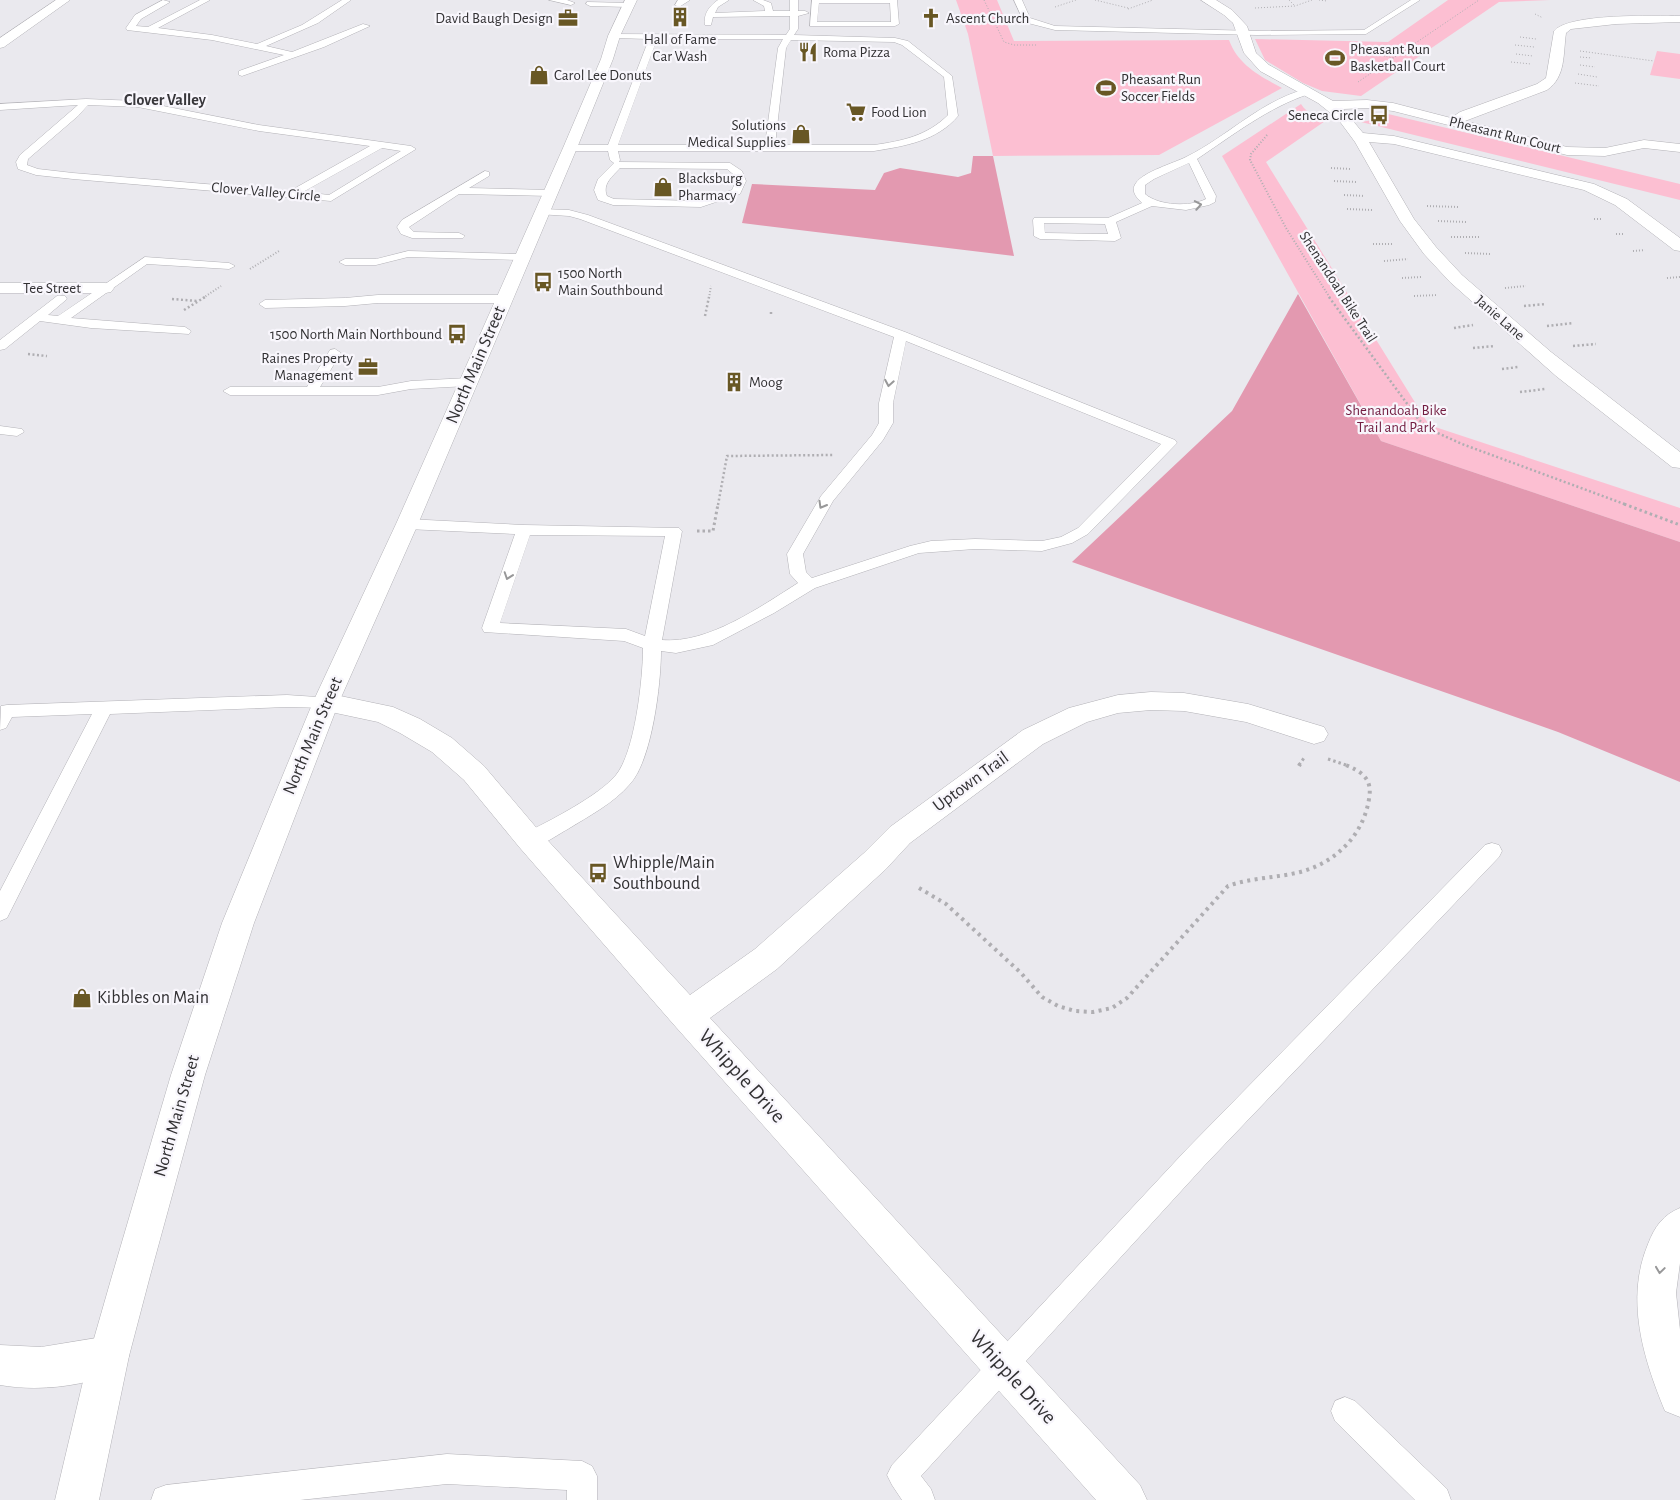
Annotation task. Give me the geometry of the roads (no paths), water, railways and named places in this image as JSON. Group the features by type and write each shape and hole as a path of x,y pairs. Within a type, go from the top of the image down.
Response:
{"street":[{"path":"0,44 64,0"},
{"path":"1207,0 1228,13 1238,23 1254,59 1284,81 1328,103"},
{"name":"North Main Street","path":"77,1500 109,1356 188,1075 216,983 263,858 326,702 408,524 570,148 607,59 614,36 630,2"},
{"path":"1454,122 1465,115 1549,83 1554,76 1560,32 1565,27 1585,23 1680,19"},
{"name":"Pheasant Run Court","path":"1328,103 1379,105 1567,151 1605,152 1644,144 1680,148"},
{"name":"Janie Lane","path":"1328,103 1342,115 1360,137 1395,203 1446,269 1504,322 1585,391 1680,462"},
{"path":"1360,137 1394,140 1589,187 1621,202 1680,246"},
{"name":"Tee Street","path":"0,288 105,288"},
{"name":"Uptown Trail","path":"687,1016 766,959 875,862 900,835 1033,737 1078,715 1118,704 1151,701 1184,702 1248,713 1319,746"},
{"name":"Whipple Drive","path":"326,702 384,714 442,745 474,773 530,840 687,1016 1125,1500"},
{"path":"1680,1227 1662,1255 1655,1307 1665,1354 1680,1396"},
{"path":"0,1365 9,1367 42,1367 109,1356"}],"lane":[{"path":"150,29 206,0"},
{"path":"258,46 304,29 328,15 347,0"},
{"path":"553,0 571,3"},
{"path":"679,5 686,0"},
{"path":"706,36 708,15 715,5 725,0"},
{"path":"757,0 768,5 769,14"},
{"path":"770,148 782,48 794,29 794,0"},
{"path":"1018,0 1027,20 1055,28 1243,33 1366,32 1416,0"},
{"path":"815,1 894,1 895,24 813,24 814,13 815,1"},
{"path":"166,2 138,17 130,28 150,29 258,46 292,55"},
{"path":"590,4 630,2"},
{"path":"708,15 814,13"},
{"path":"242,73 322,45 366,26"},
{"path":"671,27 676,30 694,31 706,36"},
{"path":"570,148 874,148 911,142 942,128 953,116 948,76 905,43 881,38 614,36"},
{"path":"617,166 612,148 654,36"},
{"path":"1192,158 1211,196 1211,200 1202,206 1191,207 1164,206 1142,198 1139,192 1140,184 1164,170 1192,158 1246,122 1290,97 1306,92"},
{"name":"Clover Valley Circle","path":"0,107 86,102 138,104 259,128 411,149 331,198 64,175 36,172 22,167 21,162 24,157 75,114 86,102"},
{"path":"293,194 380,145"},
{"path":"730,166 735,148"},
{"path":"617,166 730,166 738,173 741,181 736,192 701,204 613,202 602,198 599,190 602,181 617,166"},
{"path":"459,236 412,235 405,232 403,227 406,222 485,174"},
{"path":"457,191 550,193"},
{"path":"1110,221 1115,238 1040,236 1038,220 1110,221 1150,202"},
{"path":"524,530 490,628 626,635 652,645 676,648 707,641 768,609 809,584 931,546 975,544 1042,546 1066,540 1083,531 1170,444 901,336 584,217 569,213 542,212"},
{"path":"345,262 376,262 408,254 522,257"},
{"path":"60,320 145,260 229,266"},
{"path":"0,346 60,299"},
{"path":"265,304 345,302 378,299 504,299"},
{"path":"38,317 91,324 185,331"},
{"path":"809,584 798,574 795,554 826,498 878,437 886,423 886,402 901,336"},
{"path":"311,392 335,353"},
{"path":"230,391 378,392 411,386 468,382"},
{"path":"0,430 17,432"},
{"path":"408,524 524,530 674,531 652,645 652,673 638,750 624,780 592,804 530,840"},
{"path":"0,723 7,711 287,701 326,702"},
{"path":"0,912 104,708"},
{"path":"920,1500 902,1475 1195,1158 1492,851"},
{"path":"1345,1412 1436,1500"},
{"path":"166,1500 446,1469 582,1476 582,1500"}],"place":[{"name":"Hall of Fame Car Wash","path":"680,17"},
{"name":"David Baugh Design","path":"568,18"},
{"name":"Ascent Church","path":"931,18"},
{"name":"Roma Pizza","path":"808,52"},
{"name":"Pheasant Run Basketball Court","path":"1335,58"},
{"name":"Carol Lee Donuts","path":"539,75"},
{"name":"Pheasant Run Soccer Fields","path":"1106,88"},
{"name":"Food Lion","path":"856,112"},
{"name":"Seneca Circle","path":"1379,115"},
{"name":"Solutions Medical Supplies","path":"801,134"},
{"name":"Blacksburg Pharmacy","path":"663,187"},
{"name":"1500 North Main Southbound","path":"543,282"},
{"name":"1500 North Main Northbound","path":"457,334"},
{"name":"Raines Property Management","path":"368,367"},
{"name":"Moog","path":"734,382"},
{"name":"Whipple/Main Southbound","path":"598,873"},
{"name":"Kibbles on Main","path":"82,998"}],"district":[{"name":"Clover Valley","path":"165,100"}],"park label":[{"name":"Shenandoah Bike Trail and Park","path":"1396,418"}]}
